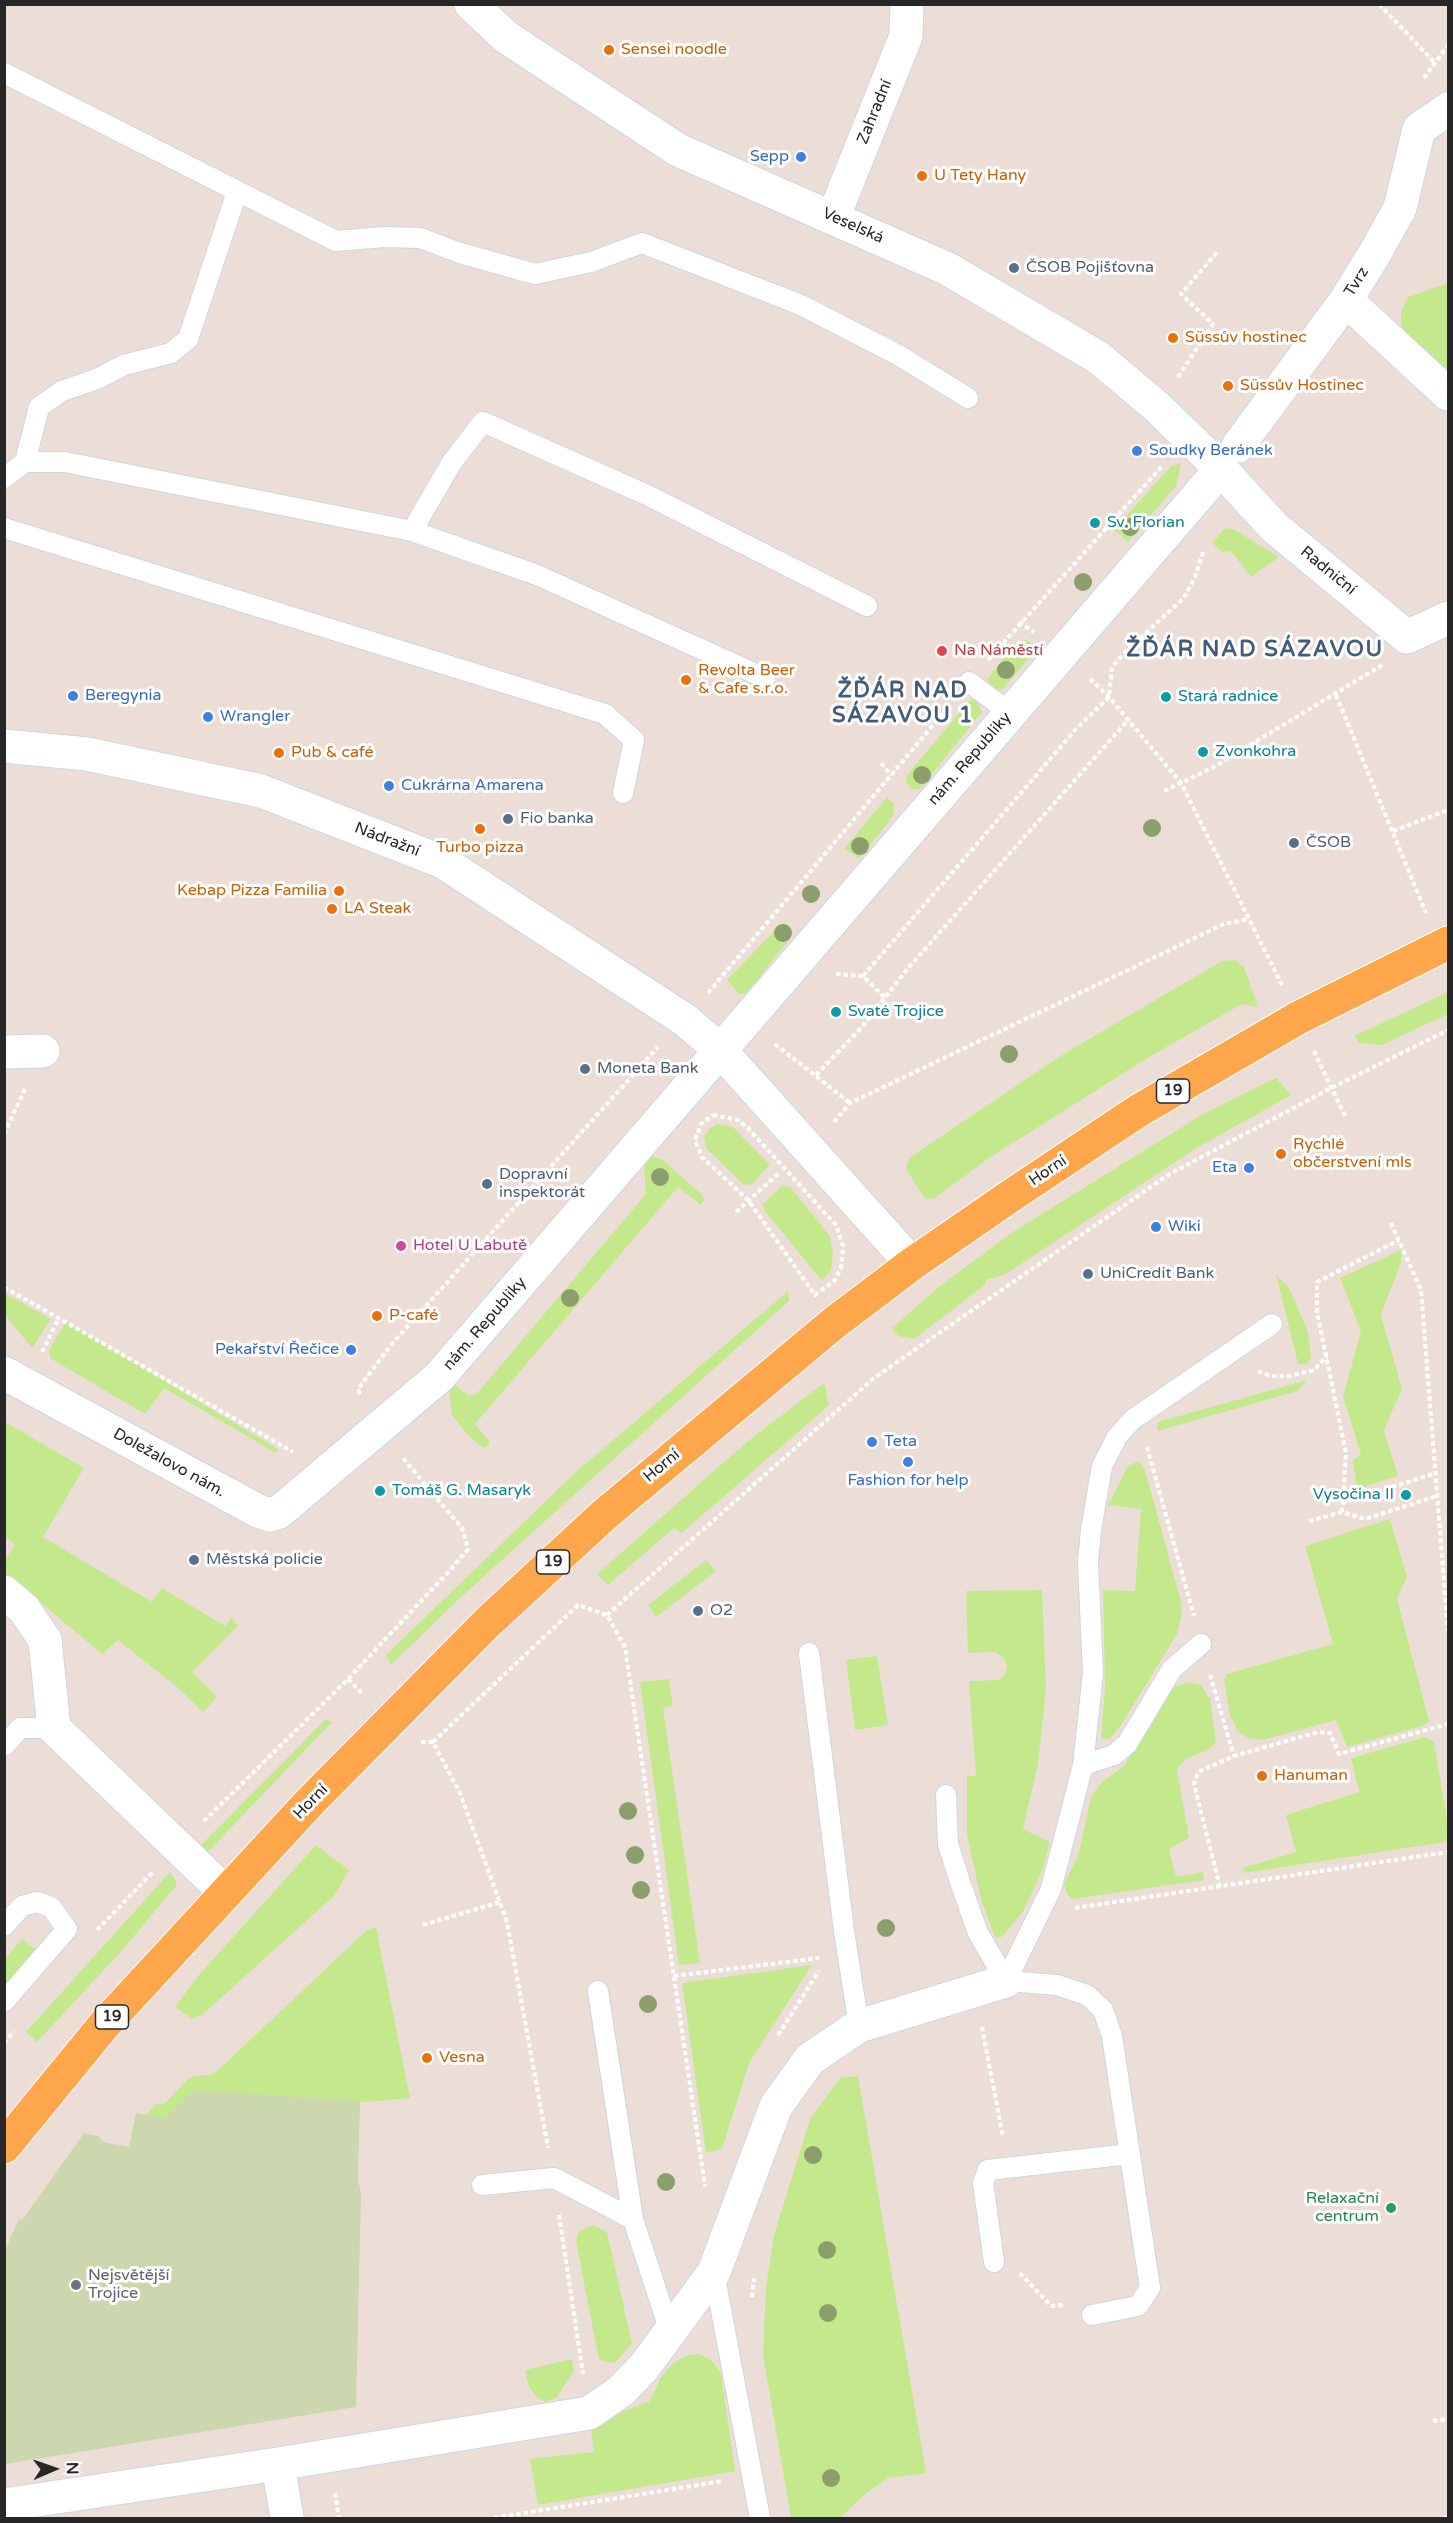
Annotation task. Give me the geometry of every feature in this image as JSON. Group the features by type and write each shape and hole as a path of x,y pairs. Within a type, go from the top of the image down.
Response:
{"main road":[{"name":"Horní","path":"4,2147 104,2025 309,1803 488,1622 604,1515 834,1323 912,1264 1138,1111 1298,1018 1444,945"}],"street":[{"name":"Veselská","path":"471,4 506,37 678,150 948,268 1099,358 1157,407 1188,437 1232,455"},
{"name":"Zahradní","path":"833,218 906,36 907,4"},
{"name":"Tvrz","path":"1232,455 1346,300 1400,208 1419,129 1449,109"},
{"path":"1346,300 1449,394"},
{"name":"Radniční","path":"1232,455 1274,527 1407,637"},
{"name":"nám. Republiky","path":"327,1471 439,1377 1232,455"},
{"path":"1407,637 1449,618"},
{"name":"Nádražní","path":"4,746 87,754 261,791 443,862 685,1020 720,1050"},
{"path":"720,1050 809,1146 912,1264"},
{"path":"4,1052 43,1051"},
{"name":"Doležalovo nám.","path":"4,1373 270,1515 279,1512 327,1471"},
{"path":"4,1592 24,1609 45,1640 54,1728 226,1893"},
{"path":"4,2505 278,2464 589,2413 621,2391 644,2367 714,2272 776,2106 810,2059 859,2026 1006,1981"},
{"path":"278,2464 287,2518"}],"lane":[{"path":"4,73 336,241 385,237 420,238 460,253 535,273 591,262 642,243 801,305 900,356 968,398"},
{"path":"25,462 39,407 62,391 97,379 124,366 171,353 188,339 237,192"},
{"path":"412,531 452,462 483,422 647,495 867,606"},
{"path":"4,478 25,462 65,462 412,531 537,575 765,678"},
{"path":"4,528 605,714 634,740 623,792"},
{"path":"969,682 1010,714"},
{"path":"1006,1981 1051,1888 1083,1765 1093,1673 1088,1562 1090,1530 1102,1466 1117,1437 1132,1420 1272,1324"},
{"path":"1083,1765 1114,1755 1127,1744 1172,1669 1201,1644"},
{"path":"808,1653 844,1931 859,2026"},
{"path":"4,1746 20,1728 54,1728"},
{"path":"946,1795 948,1844 960,1882 978,1933 1006,1981"},
{"path":"4,1926 22,1906 37,1902 51,1907 67,1929 4,2002"},
{"path":"1006,1981 1057,1984 1087,1995 1103,2010 1112,2036 1150,2288 1138,2306 1098,2314"},
{"path":"598,1992 633,2219 670,2332"},
{"path":"994,2262 983,2183 988,2170 1130,2154"},
{"path":"482,2185 554,2178 633,2219"},
{"path":"714,2272 754,2476 760,2518"}],"path":[{"path":"1379,4 1435,63"},
{"path":"1418,87 1449,45"},
{"path":"1157,407 1214,324 1181,294 1218,250"},
{"path":"358,1389 399,1336 685,1020 1019,622 1188,437"},
{"path":"885,998 863,976 1076,729 1109,697 1112,667 1184,598 1195,577 1206,542"},
{"path":"1164,791 1336,695 1392,658 1407,637"},
{"path":"1336,695 1444,945"},
{"path":"1109,697 1181,783 1298,1018"},
{"path":"816,1075 862,1027 909,967 1129,719"},
{"path":"881,763 891,775"},
{"path":"1393,831 1449,810"},
{"path":"767,1038 850,1103 1224,924 1249,919"},
{"path":"607,1615 874,1378 1168,1175 1331,1088 1449,1030"},
{"path":"4,1134 43,1051"},
{"path":"1331,1088 1346,1118"},
{"path":"713,1115 701,1124 695,1140 702,1157 748,1200 814,1294 834,1281 844,1259 843,1246 836,1225 786,1168 748,1200 736,1212"},
{"path":"1391,1223 1421,1290 1449,1632"},
{"path":"1342,1512 1346,1453 1317,1311 1317,1282 1399,1240"},
{"path":"4,1287 327,1471"},
{"path":"1221,1359 1271,1376 1289,1376 1314,1370 1327,1355"},
{"path":"1132,1420 1151,1455 1201,1644 1234,1756"},
{"path":"95,1932 348,1679 468,1549 462,1528 377,1428"},
{"path":"1342,1503 1436,1473"},
{"path":"1309,1521 1342,1512 1365,1518 1437,1496"},
{"path":"412,1742 433,1742 578,1605 607,1615 625,1647 706,2193"},
{"path":"1220,1887 1194,1784 1198,1772 1234,1756 1318,1732 1330,1733 1339,1754 1449,1724"},
{"path":"433,1742 459,1793 507,1922 554,2178 589,2413"},
{"path":"1068,1909 1449,1852"},
{"path":"423,1925 500,1902"},
{"path":"674,1976 828,1957"},
{"path":"980,2016 1009,2167"},
{"path":"994,2262 1013,2265 1051,2306 1082,2304 1098,2314"},
{"path":"1433,2421 1449,2419"},
{"path":"494,2518 754,2476"},
{"path":"1444,2518 1449,2517"}],"green space":[{"path":"1448,283 1448,384 1414,349 1401,324 1401,311 1408,297"},
{"path":"1181,463 1176,486 1128,542 1114,530 1171,466"},
{"path":"1225,528 1233,529 1279,557 1251,577 1231,551 1222,552 1212,543"},
{"path":"1026,640 1035,645 1035,651 1002,690 994,689 987,680 1016,642"},
{"path":"971,699 977,701 982,712 920,789 912,789 906,782 907,775"},
{"path":"887,797 894,804 893,816 879,834 859,858 844,849"},
{"path":"781,924 788,924 790,938 748,992 740,995 727,980"},
{"path":"1235,960 1244,967 1258,1007 1242,1004 1149,1057 989,1158 935,1198 926,1199 919,1190 906,1168 909,1158 1062,1055 1222,961"},
{"path":"1448,992 1448,1014 1412,1031 1382,1045 1359,1043 1354,1036"},
{"path":"1276,1078 1291,1095 1195,1149 1006,1274 986,1280 985,1285 914,1339 898,1336 892,1328 940,1286 1013,1232 1203,1114"},
{"path":"717,1124 733,1127 770,1165 752,1184 744,1185 706,1148 704,1137 709,1129"},
{"path":"650,1155 663,1160 702,1195 704,1200 701,1205 678,1187 475,1424 489,1441 489,1445 483,1448 467,1434 452,1415 449,1388 454,1384 468,1395 474,1395 479,1391 646,1194 644,1164"},
{"path":"782,1186 790,1187 830,1236 833,1255 831,1270 822,1281 765,1211 763,1204"},
{"path":"1401,1250 1401,1262 1381,1315 1402,1389 1384,1430 1398,1476 1357,1489 1353,1461 1361,1454 1343,1397 1361,1331 1340,1278"},
{"path":"1276,1274 1289,1288 1308,1332 1311,1357 1307,1364 1298,1364"},
{"path":"788,1291 789,1301 461,1597 391,1665 386,1655 577,1471"},
{"path":"4,1293 51,1319 32,1348 5,1315"},
{"path":"66,1322 278,1449 276,1453 164,1388 145,1414 50,1358 49,1350"},
{"path":"1307,1380 1298,1391 1157,1431 1158,1422"},
{"path":"824,1383 829,1405 682,1533 674,1528 608,1585 597,1574 747,1442"},
{"path":"5,1422 84,1468 43,1537 152,1602 162,1588 225,1626 231,1618 238,1626 192,1672 217,1697 203,1712 177,1687 118,1640 102,1654 5,1573 4,1561 15,1545 5,1536"},
{"path":"1139,1461 1145,1470 1182,1613 1177,1634 1121,1725 1110,1739 1101,1739 1105,1687 1103,1590 1135,1591 1141,1509 1108,1505 1128,1466"},
{"path":"1390,1519 1407,1577 1397,1599 1429,1721 1422,1726 1347,1747 1336,1720 1263,1740 1248,1738 1237,1730 1230,1715 1224,1680 1227,1674 1333,1644 1305,1546"},
{"path":"706,1560 716,1571 656,1617 648,1605"},
{"path":"1042,1590 1046,1689 1038,1764 1023,1829 1050,1842 1043,1869 1024,1910 1002,1937 995,1937 981,1899 967,1834 967,1776 976,1776 969,1681 998,1680 1004,1676 1007,1666 1004,1658 995,1652 968,1653 966,1591"},
{"path":"877,1656 888,1725 855,1730 846,1660"},
{"path":"669,1679 673,1706 663,1708 700,1963 679,1965 640,1682"},
{"path":"1188,1682 1201,1685 1210,1699 1216,1742 1208,1750 1186,1759 1177,1769 1189,1838 1169,1849 1176,1877 1203,1872 1204,1880 1072,1899 1067,1894 1064,1884 1079,1853 1091,1797 1103,1781 1124,1766 1173,1687"},
{"path":"326,1719 332,1722 205,1855 198,1848"},
{"path":"1425,1737 1434,1742 1448,1826 1448,1836 1445,1842 1244,1873 1243,1868 1296,1852 1286,1815 1359,1792 1351,1758"},
{"path":"316,1845 349,1870 334,1896 203,2014 192,2019 175,2007 199,1975"},
{"path":"170,1872 176,1881 176,1886 118,1955 37,2042 26,2032"},
{"path":"376,1927 410,2098 366,2102 194,2090 164,2118 146,2115 156,2104 164,2104 190,2077 214,2074 367,1930"},
{"path":"22,1939 35,1949 5,1987 5,1959"},
{"path":"812,1965 749,2063 722,2149 706,2153 682,1983"},
{"path":"858,2076 926,2473 888,2478 864,2495 840,2518 791,2518 763,2355 766,2287 774,2235 810,2119 840,2078"},
{"path":"194,2090 360,2101 358,2180 361,2193 356,2407 5,2464 5,2250 19,2219 22,2220 84,2133 98,2136 104,2142 129,2147 136,2113 164,2118"},
{"path":"593,2225 607,2232 632,2343 615,2363 599,2360 576,2241 578,2232"},
{"path":"699,2354 711,2360 721,2373 735,2471 538,2505 530,2459 594,2452 590,2424 650,2401 660,2379 672,2364 685,2356"},
{"path":"572,2359 574,2371 557,2397 546,2402 538,2398 529,2387 525,2370"}],"place":[{"name":"Sensei noodle","path":"609,50"},
{"name":"Sepp","path":"801,157"},
{"name":"U Tety Hany","path":"922,176"},
{"name":"ČSOB Pojišťovna","path":"1014,268"},
{"name":"Süssův hostinec","path":"1173,338"},
{"name":"Süssův Hostinec","path":"1228,386"},
{"name":"Soudky Beránek","path":"1137,451"},
{"name":"Sv. Florian","path":"1095,523"},
{"name":"Na Náměstí","path":"942,651"},
{"name":"Revolta Beer & Cafe s.r.o.","path":"686,680"},
{"name":"Beregynia","path":"73,696"},
{"name":"Stará radnice","path":"1166,697"},
{"name":"Wrangler","path":"208,717"},
{"name":"Zvonkohra","path":"1203,752"},
{"name":"Pub & café","path":"279,753"},
{"name":"Cukrárna Amarena","path":"389,786"},
{"name":"Fio banka","path":"508,819"},
{"name":"Turbo pizza","path":"480,829"},
{"name":"ČSOB","path":"1294,843"},
{"name":"Kebap Pizza Familia","path":"339,891"},
{"name":"LA Steak","path":"332,909"},
{"name":"Svaté Trojice","path":"836,1012"},
{"name":"Moneta Bank","path":"585,1069"},
{"name":"Rychlé občerstvení mls","path":"1281,1154"},
{"name":"Eta","path":"1249,1168"},
{"name":"Dopravní inspektorát","path":"487,1184"},
{"name":"Wiki","path":"1156,1227"},
{"name":"Hotel U Labutě","path":"401,1246"},
{"name":"UniCredit Bank","path":"1088,1274"},
{"name":"P-café","path":"377,1316"},
{"name":"Pekařství Řečice","path":"351,1350"},
{"name":"Teta","path":"872,1442"},
{"name":"Fashion for help","path":"908,1462"},
{"name":"Tomáš G. Masaryk","path":"380,1491"},
{"name":"Vysočina II","path":"1406,1495"},
{"name":"Městská policie","path":"194,1560"},
{"name":"O2","path":"698,1611"},
{"name":"Hanuman","path":"1262,1776"},
{"name":"Vesna","path":"427,2058"},
{"name":"Relaxační centrum","path":"1391,2208"},
{"name":"Nejsvětější Trojice","path":"76,2285"}],"district":[{"name":"ŽĎÁR NAD SÁZAVOU","path":"1255,650"},
{"name":"ŽĎÁR NAD SÁZAVOU 1","path":"903,704"}]}
